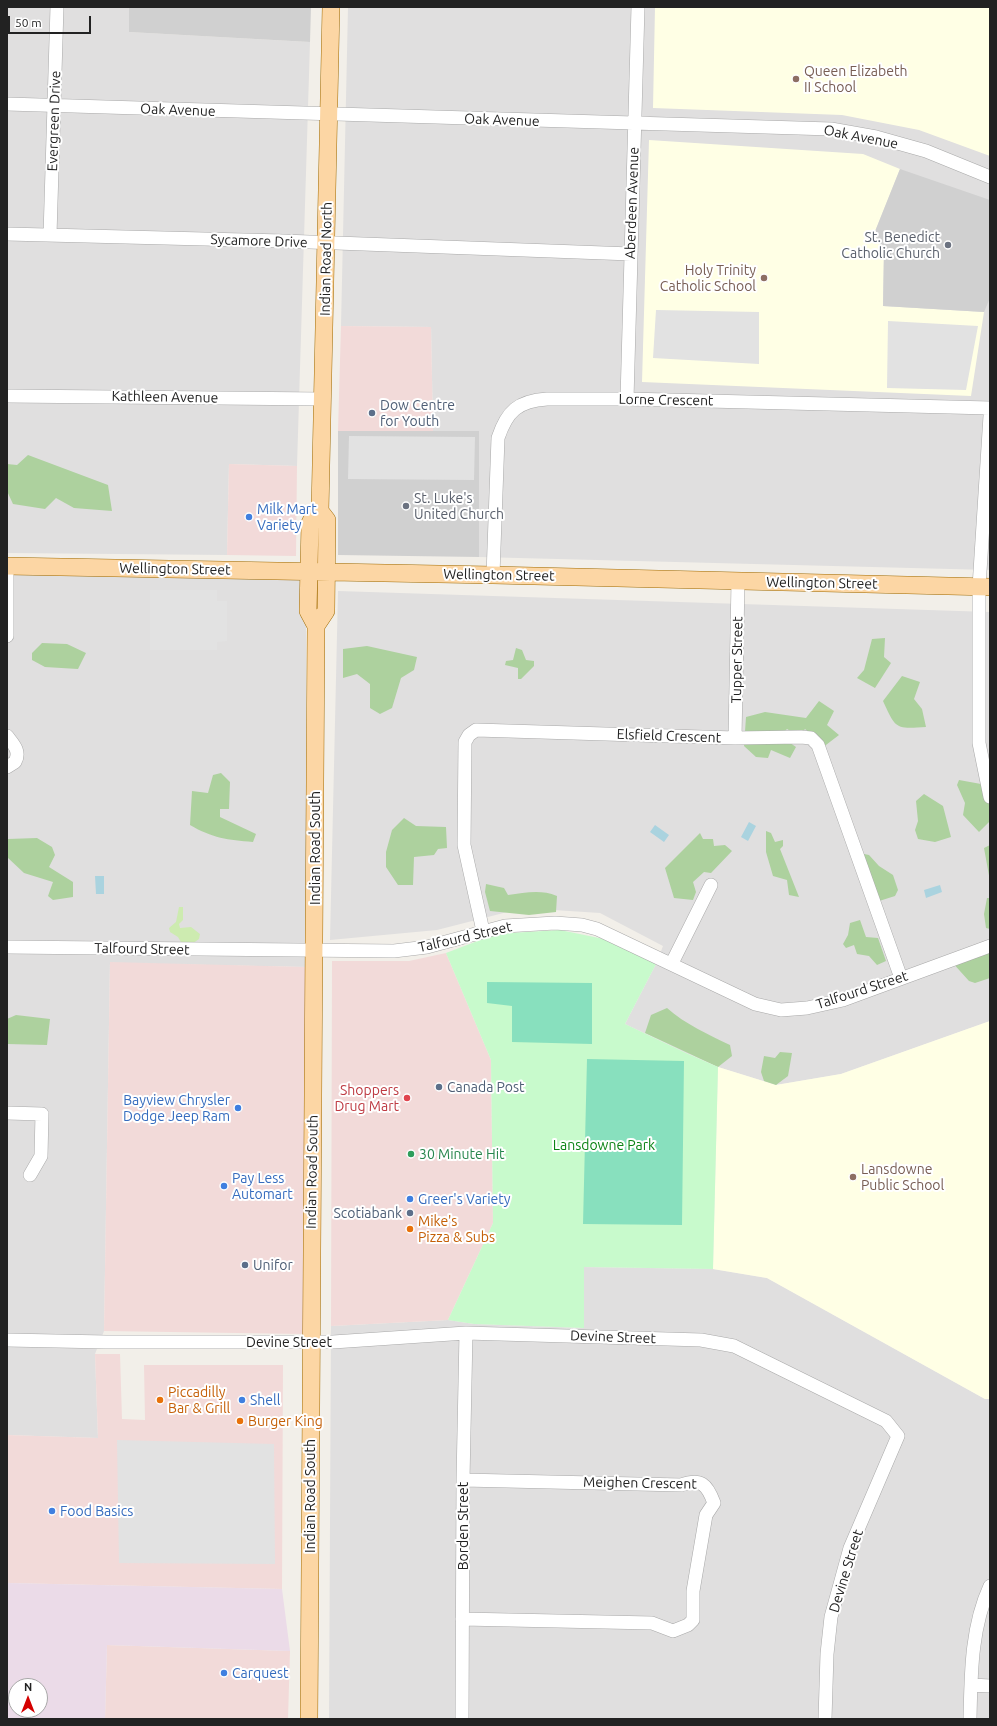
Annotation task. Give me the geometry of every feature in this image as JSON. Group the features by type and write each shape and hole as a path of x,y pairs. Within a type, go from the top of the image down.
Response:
{"main road":[{"name":"Indian Road North","path":"328,571 327,520 320,512 331,7"},
{"path":"308,572 310,522 313,517 320,512"},
{"name":"Wellington Street","path":"7,566 308,572 328,571 985,587"},
{"path":"316,626 326,611 328,571"},
{"name":"Indian Road South","path":"308,572 308,611 316,626 309,1719"}],"street":[{"name":"Evergreen Drive","path":"50,235 57,7"},
{"name":"Aberdeen Avenue","path":"627,399 638,7"},
{"name":"Oak Avenue","path":"7,104 831,129 876,137 926,152 990,177"},
{"name":"Sycamore Drive","path":"7,234 630,254"},
{"name":"Kathleen Avenue","path":"7,396 323,399"},
{"name":"Lorne Crescent","path":"493,575 498,438 504,421 513,410 522,404 535,400 627,399 990,408"},
{"path":"990,416 985,587 978,743 990,795"},
{"path":"7,566 7,636"},
{"name":"Tupper Street","path":"735,738 738,581"},
{"name":"Elsfield Crescent","path":"483,931 464,845 465,742 468,735 476,730 735,738 811,738 818,745 901,978"},
{"path":"7,736 16,747 18,754 12,763"},
{"path":"672,963 711,885"},
{"name":"Talfourd Street","path":"7,947 394,952 426,947 505,926 555,923 582,925 597,929 672,963 755,1004 781,1010 807,1008 843,1000 990,946"},
{"path":"7,1113 42,1114 41,1156 30,1175"},
{"name":"Devine Street","path":"7,1340 106,1342 333,1342 466,1333 701,1340 734,1346 886,1421 898,1436 850,1548 832,1617 827,1654 825,1719"},
{"name":"Borden Street","path":"462,1719 463,1480 466,1333"},
{"name":"Meighen Crescent","path":"462,1619 652,1623 673,1631 688,1625 692,1620 693,1591 706,1515 714,1503 710,1492 703,1484 693,1481 681,1485 463,1480"},
{"path":"970,1719 971,1685 976,1630 983,1600 990,1586"},
{"path":"971,1685 990,1686"}],"shaded area":[{"path":"7,7 129,7 129,32 310,42 297,466 229,464 227,555 7,553"},
{"path":"129,7 311,7 310,42 129,32"},
{"path":"348,7 990,7 990,570 479,557 479,432 433,431 431,327 341,326"},
{"name":"Queen Elizabeth II School","path":"655,7 990,7 990,156 919,130 842,115 653,108"},
{"name":"Holy Trinity Catholic School","path":"649,140 863,154 900,169 874,234 884,250 883,306 984,312 971,396 642,382"},
{"path":"900,169 990,200 990,298 984,312 883,306 884,250 874,234"},
{"path":"656,310 759,312 759,364 653,358"},
{"path":"888,321 978,326 966,390 887,388"},
{"path":"341,326 431,327 433,431 338,431"},
{"path":"338,431 479,431 479,557 338,555"},
{"path":"349,436 475,437 474,480 348,479"},
{"path":"229,464 297,466 296,556 227,555"},
{"path":"7,571 306,575 306,967 110,963 104,1331 95,1354 98,1438 7,1435"},
{"path":"150,590 217,590 217,601 227,601 227,641 217,642 217,650 150,650"},
{"path":"338,591 990,612 990,1021 841,1074 776,1085 718,1067 625,1024 656,964 663,946 600,913 523,908 437,930 330,940"},
{"path":"446,953 491,1060 493,1223 448,1320 331,1326 332,961 409,961"},
{"path":"110,962 306,967 304,1334 104,1331"},
{"name":"Lansdowne Public School","path":"990,1021 990,1399 985,1399 767,1278 713,1269 718,1067 776,1085 841,1074"},
{"path":"583,1267 713,1269 767,1278 985,1399 990,1399 990,1719 329,1719 331,1326 448,1320 474,1324 584,1328"},
{"path":"95,1354 120,1354 122,1419 145,1420 144,1365 283,1365 282,1589 7,1583 7,1435 98,1438"},
{"path":"117,1440 274,1444 275,1564 119,1563"},
{"path":"7,1583 282,1589 290,1651 107,1645 105,1719 7,1719"},
{"path":"107,1645 290,1651 288,1719 105,1719"}],"green space":[{"path":"28,455 108,485 112,511 74,508 56,498 45,509 13,504 7,491 7,464 17,465"},
{"path":"885,638 884,657 891,663 875,688 857,678 864,670 872,639"},
{"path":"42,643 67,644 86,653 78,669 45,667 32,660 32,653"},
{"path":"367,646 417,657 414,670 401,678 392,708 380,714 370,708 370,684 357,674 343,678 343,649"},
{"path":"516,648 522,650 526,660 534,661 534,666 521,679 518,679 518,668 505,665 506,661 513,660"},
{"path":"902,676 920,682 914,699 922,709 926,727 902,727 894,722 887,710 883,701"},
{"path":"819,701 834,711 827,725 839,735 822,748 817,739 805,729 801,734 794,733 787,729 780,736 796,747 790,758 771,750 768,758 756,757 744,746 746,717 765,712 806,718"},
{"path":"221,773 230,782 229,809 220,809 220,817 256,834 253,842 220,838 190,825 192,791 208,793 213,775"},
{"path":"959,780 981,784 990,806 990,821 979,832 963,815 965,803 957,785"},
{"path":"924,794 943,806 951,837 935,842 918,839 915,830 918,821 916,801"},
{"path":"404,818 416,826 446,827 447,848 438,849 434,855 414,857 413,885 398,885 386,867 386,852 392,830"},
{"path":"766,831 771,833 775,842 783,840 783,846 780,849 799,897 789,895 787,880 773,876 766,852"},
{"path":"700,833 703,839 713,839 714,846 725,845 732,851 711,873 704,872 693,882 696,892 693,900 674,898 665,868"},
{"path":"37,838 52,847 55,855 49,867 73,882 73,897 53,900 48,896 53,882 24,873 7,857 8,839"},
{"path":"990,845 990,881 984,848"},
{"path":"859,853 869,855 879,866 893,875 898,890 895,896 876,902"},
{"path":"486,884 504,888 508,895 539,892 557,896 556,912 529,915 490,911 485,892"},
{"path":"987,898 990,898 990,929 986,928 984,914"},
{"path":"179,907 183,907 183,920 179,924 180,928 191,927 200,934 199,939 189,946 182,944 178,937 170,932 169,928 176,922"},
{"path":"860,920 866,937 878,938 886,961 877,965 869,956 857,954 854,945 846,948 843,944 848,935 850,923"},
{"name":"Lansdowne Park","path":"560,930 604,939 656,964 625,1024 718,1067 713,1269 584,1267 584,1328 474,1324 448,1320 493,1223 491,1060 446,953 488,937 510,933"},
{"path":"990,947 990,978 975,983 969,981 951,961"},
{"path":"487,982 592,983 592,1044 512,1042 512,1006 487,1003"},
{"path":"667,1008 689,1024 730,1045 732,1056 718,1067 645,1033 651,1015"},
{"path":"16,1015 50,1019 47,1045 7,1044 7,1019"},
{"path":"780,1052 792,1053 788,1076 776,1085 764,1081 761,1072 764,1056 775,1058"},
{"path":"587,1059 684,1061 682,1225 583,1224"}],"water":[{"path":"749,822 756,826 748,841 741,837"},
{"path":"655,825 669,835 664,842 650,832"},
{"path":"95,876 104,876 104,894 96,894"},
{"path":"940,885 942,892 926,898 924,890"}],"place":[{"name":"Queen Elizabeth II School","path":"796,79"},
{"name":"St. Benedict Catholic Church","path":"948,245"},
{"name":"Holy Trinity Catholic School","path":"764,278"},
{"name":"Dow Centre for Youth","path":"372,413"},
{"name":"St. Luke's United Church","path":"406,506"},
{"name":"Milk Mart Variety","path":"249,517"},
{"name":"Canada Post","path":"439,1087"},
{"name":"Shoppers Drug Mart","path":"407,1098"},
{"name":"Bayview Chrysler Dodge Jeep Ram","path":"238,1108"},
{"name":"30 Minute Hit","path":"411,1154"},
{"name":"Lansdowne Public School","path":"853,1177"},
{"name":"Pay Less Automart","path":"224,1186"},
{"name":"Greer's Variety","path":"410,1199"},
{"name":"Scotiabank","path":"410,1213"},
{"name":"Mike's Pizza & Subs","path":"410,1229"},
{"name":"Unifor","path":"245,1265"},
{"name":"Piccadilly Bar & Grill","path":"160,1400"},
{"name":"Shell","path":"242,1400"},
{"name":"Burger King","path":"240,1421"},
{"name":"Food Basics","path":"52,1511"},
{"name":"Carquest","path":"224,1673"}]}
